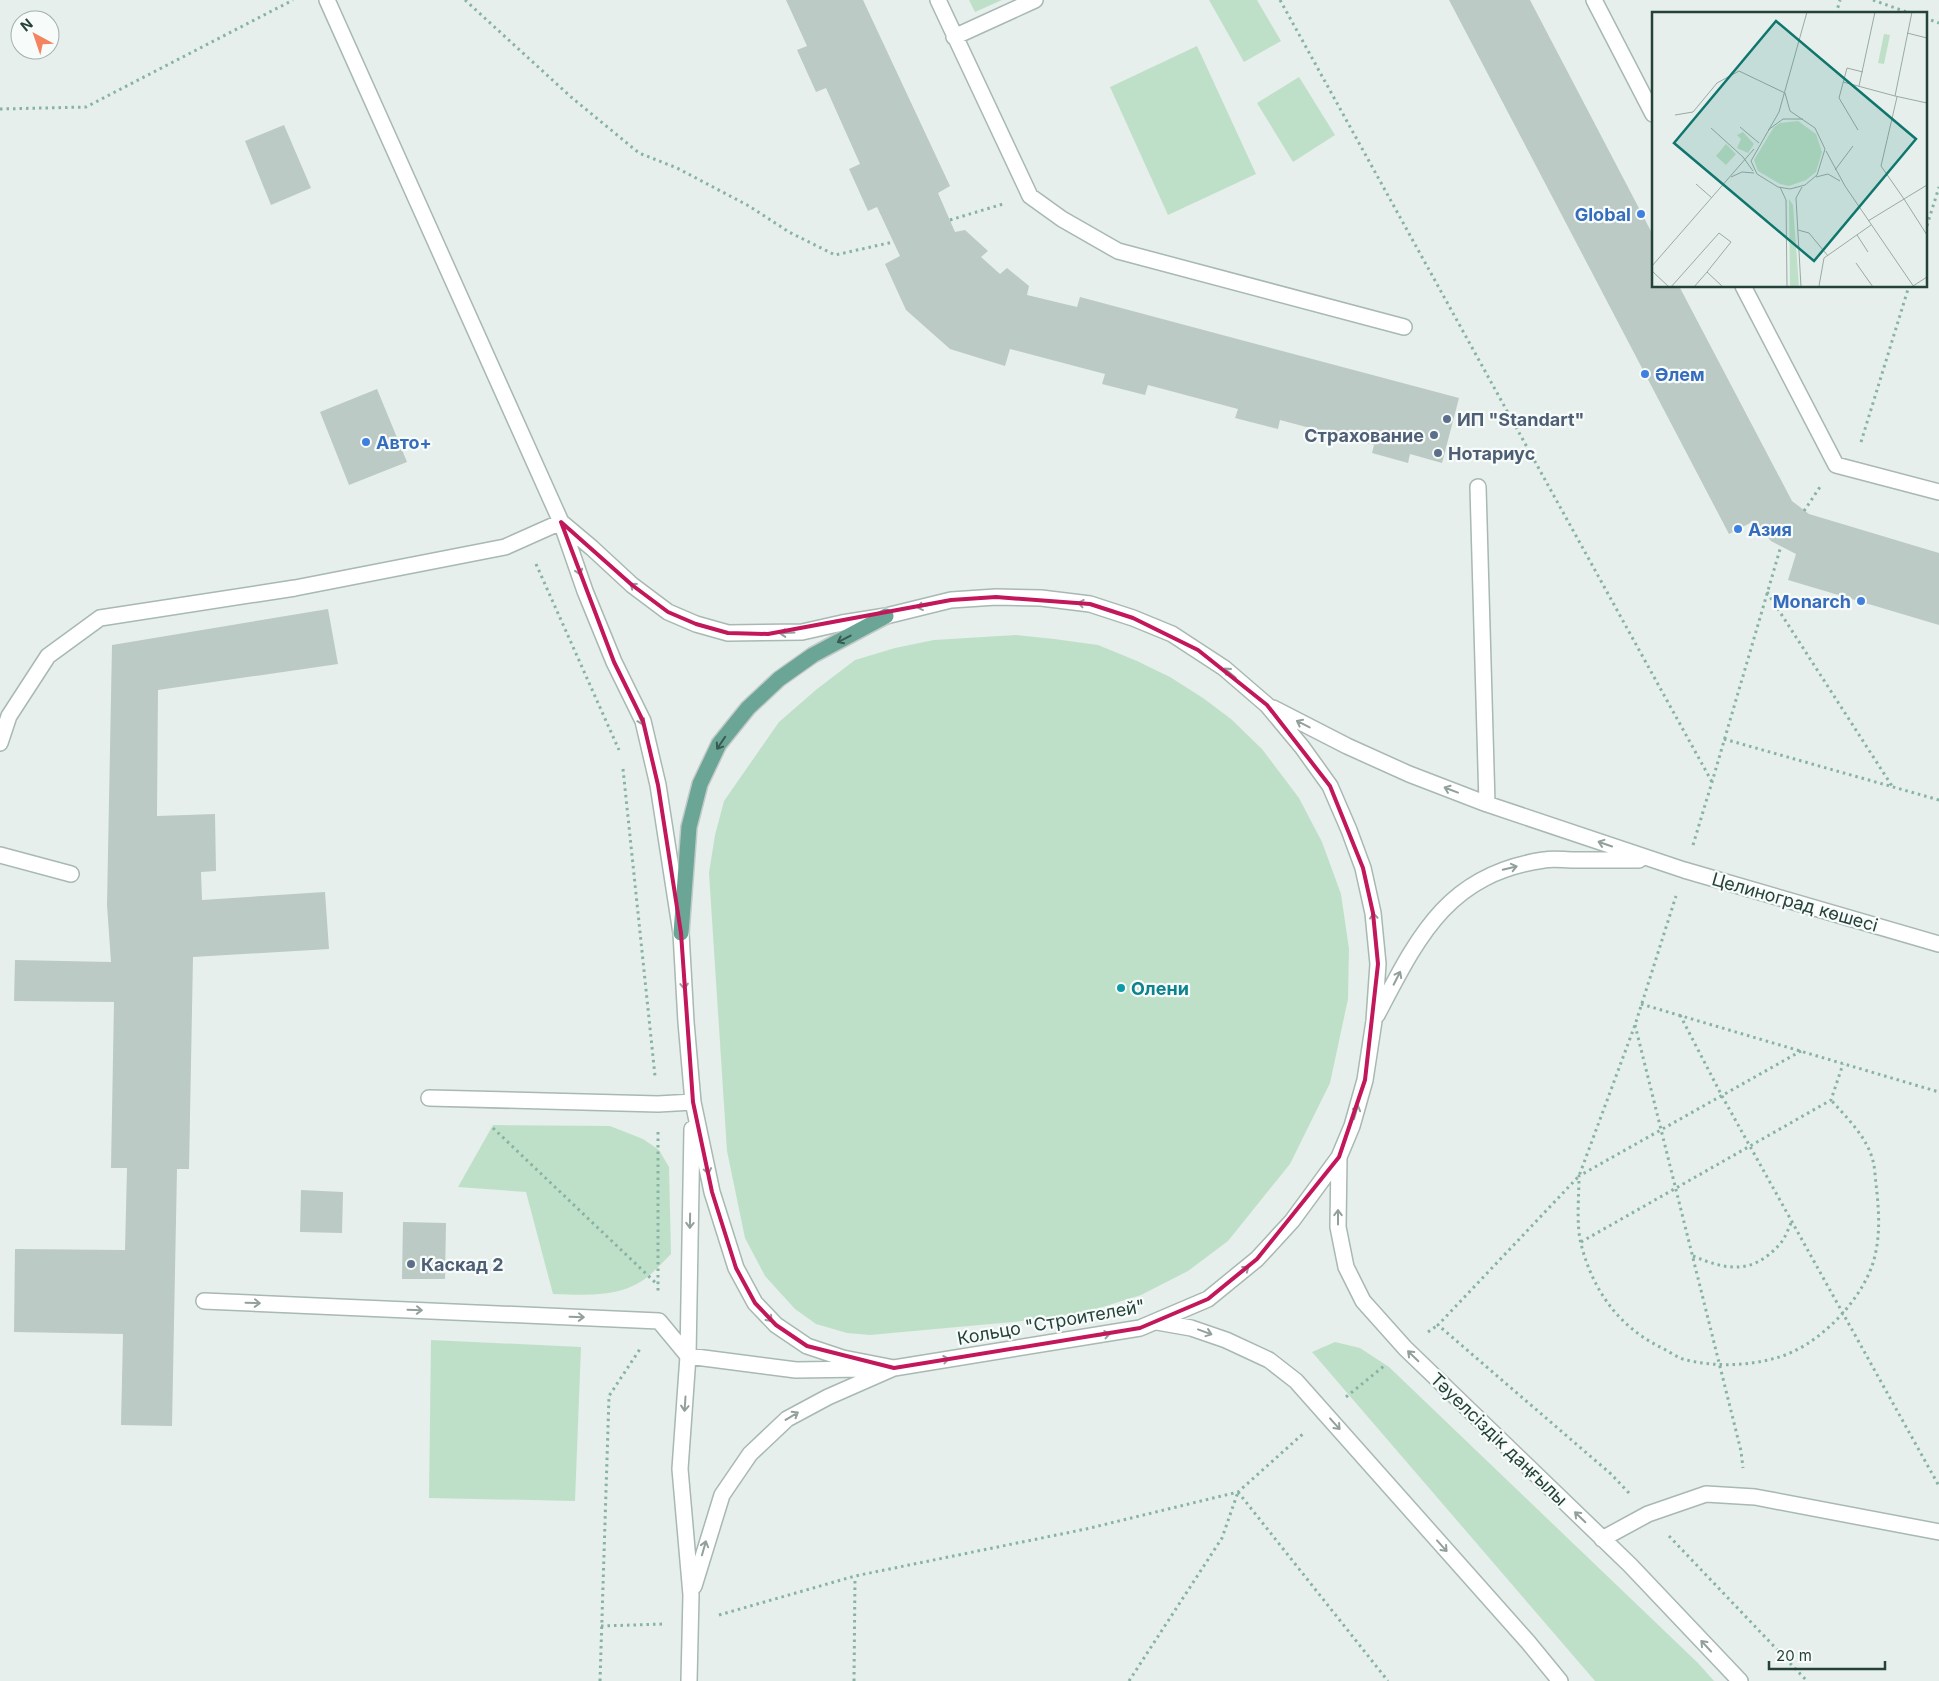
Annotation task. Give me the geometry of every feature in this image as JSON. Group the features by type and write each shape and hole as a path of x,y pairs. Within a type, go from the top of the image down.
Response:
{"main road":[{"name":"Кольцо \"Строителей\"","path":"681,933 689,826 700,784 719,744 748,708 779,679 813,655 886,616"}],"street":[{"path":"327,0 561,522 614,662 643,722 658,785 681,933"},
{"path":"938,0 1030,196 1062,220 1118,250 1404,327"},
{"path":"954,37 1035,0"},
{"path":"1594,0 1652,112"},
{"path":"1744,288 1836,465 1939,492"},
{"path":"1478,487 1487,804"},
{"path":"0,743 9,716 48,656 100,618 295,588 505,547 561,522"},
{"path":"561,522 632,585 668,612 696,624 720,631 752,634 802,632 886,616"},
{"name":"Кольцо \"Строителей\"","path":"681,933 693,1102 712,1192 724,1236 736,1268 755,1302 776,1325 807,1346 843,1358 894,1368 1140,1328 1157,1322 1208,1298 1258,1259 1292,1221 1338,1157 1352,1126 1365,1080 1374,1021 1378,964 1373,913 1363,868 1330,786 1302,746 1267,705 1224,668 1172,634 1133,618 1090,604 1041,598 996,597 951,600 886,616"},
{"path":"1267,705 1347,746 1409,774 1487,804 1651,860"},
{"path":"0,855 71,874"},
{"path":"1374,1021 1409,954 1435,918 1461,892 1499,870 1544,860 1651,860"},
{"name":"Целиноград көшесі","path":"1651,860 1939,944"},
{"path":"429,1098 658,1104 693,1102 688,1356 680,1469 691,1595 688,1681"},
{"name":"Тәуелсіздік даңғылы","path":"1338,1157 1338,1227 1346,1267 1363,1301 1405,1348 1630,1565 1740,1681"},
{"path":"204,1301 659,1321 688,1356 796,1370 894,1368"},
{"path":"1157,1322 1191,1328 1226,1340 1269,1360 1296,1381 1528,1642 1560,1681"},
{"path":"691,1595 722,1495 750,1454 787,1419 828,1397 894,1368"},
{"path":"1602,1539 1648,1514 1706,1494 1745,1496 1832,1510 1939,1532"}],"path":[{"path":"0,108 86,107 293,0"},
{"path":"465,0 570,97 639,153 677,168 749,206 789,232 835,255 893,242"},
{"path":"1280,0 1712,782"},
{"path":"1873,0 1906,12"},
{"path":"1926,18 1939,23"},
{"path":"1926,229 1939,187"},
{"path":"950,220 1030,196"},
{"path":"1804,511 1836,465 1861,444 1908,288"},
{"path":"525,538 622,756"},
{"path":"1780,546 1712,782 1635,1025 1579,1176 1581,1242 1590,1272 1608,1304 1626,1325 1650,1342 1684,1359 1720,1365 1742,1364 1777,1358 1806,1344 1843,1313 1860,1291 1873,1263 1880,1219 1874,1161 1857,1128 1831,1100"},
{"path":"1767,592 1892,786"},
{"path":"1724,739 1939,800"},
{"path":"600,1681 609,1396 659,1321 658,1104 623,766"},
{"path":"1641,1004 1939,1092"},
{"path":"1680,1016 1722,1096 1939,1486"},
{"path":"1635,1025 1742,1452 1745,1496"},
{"path":"1801,1051 1579,1176 1438,1325 1611,1474 1807,1681"},
{"path":"1581,1242 1831,1100 1844,1064"},
{"path":"464,1100 658,1285"},
{"path":"1692,1256 1716,1266 1738,1268 1760,1261 1780,1245 1792,1221"},
{"path":"601,1626 690,1624 855,1576 1086,1529 1238,1492"},
{"path":"1129,1681 1222,1538 1238,1492"},
{"path":"1238,1492 1388,1681"},
{"path":"854,1681 855,1576"}],"highlighted area":[{"path":"561,522 632,585 668,612 696,624 728,633 768,634 951,600 996,597 1090,604 1133,618 1198,650 1267,705 1330,786 1363,868 1373,913 1378,964 1365,1080 1339,1157 1257,1259 1208,1299 1140,1328 894,1368 807,1346 776,1325 755,1303 736,1268 712,1192 693,1102 681,933 658,785 643,721 614,662"}],"green space":[{"path":"969,0 1002,0 975,12"},
{"path":"1209,0 1257,0 1281,41 1244,62"},
{"path":"1197,46 1256,174 1168,215 1110,87"},
{"path":"1299,77 1335,135 1293,162 1257,103"},
{"path":"1016,635 1098,645 1170,677 1231,719 1262,749 1299,798 1322,842 1341,894 1349,949 1348,999 1330,1083 1290,1164 1228,1241 1188,1271 1141,1295 1090,1311 1033,1320 870,1335 847,1333 816,1324 795,1309 765,1276 745,1238 727,1151 709,873 715,835 724,801 779,722 817,689 855,660 895,648 934,640"},
{"path":"493,1125 610,1126 643,1139 659,1150 669,1167 671,1254 646,1278 625,1289 601,1294 553,1294 526,1192 458,1187"},
{"path":"431,1340 581,1347 575,1501 429,1498"},
{"path":"1335,1342 1360,1348 1389,1367 1698,1663 1714,1681 1595,1681 1312,1352"}],"building":[{"path":"786,0 863,0 950,186 938,193 955,232 965,230 988,251 981,257 1000,274 1007,268 1029,286 1027,295 1077,307 1080,297 1459,398 1442,463 1410,454 1408,463 1372,453 1374,445 1280,420 1278,429 1235,418 1238,409 1148,385 1145,395 1102,384 1105,374 1010,349 1005,366 950,349 906,310 885,264 900,256 877,207 868,211 849,169 860,164 826,88 816,92 797,50 807,46"},
{"path":"1449,0 1530,0 1652,233 1652,288 1680,288 1792,501 1809,514 1939,553 1939,625 1788,580 1796,554 1771,541 1754,521 1729,534"},
{"path":"284,125 311,188 271,205 245,141"},
{"name":"Авто+","path":"377,389 407,462 349,485 320,412"},
{"path":"328,609 338,664 158,690 157,816 215,814 216,871 201,872 202,900 325,892 329,949 193,957 189,1169 177,1169 172,1426 121,1425 123,1334 14,1332 15,1249 125,1250 127,1168 111,1168 114,1002 14,1001 15,960 111,962 107,905 112,645"},
{"path":"301,1190 343,1192 342,1233 300,1232"},
{"path":"403,1222 446,1223 445,1279 402,1279"}],"place":[{"name":"Global","path":"1641,214"},
{"name":"Әлем","path":"1645,374"},
{"name":"ИП \"Standart\"","path":"1447,419"},
{"name":"Страхование","path":"1434,435"},
{"name":"Авто+","path":"366,442"},
{"name":"Нотариус","path":"1438,453"},
{"name":"Азия","path":"1738,529"},
{"name":"Monarch","path":"1861,601"},
{"name":"Олени","path":"1121,988"},
{"name":"Каскад 2","path":"411,1264"}]}
